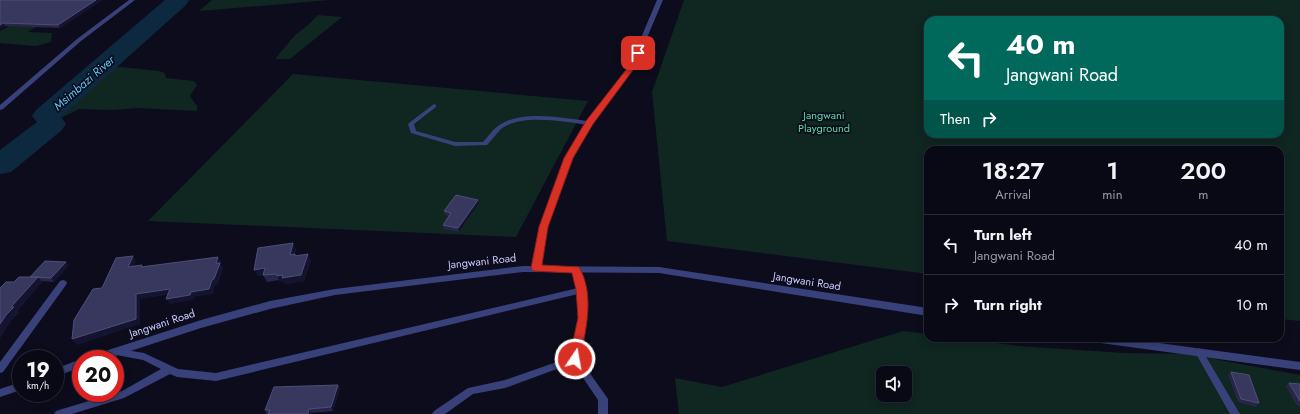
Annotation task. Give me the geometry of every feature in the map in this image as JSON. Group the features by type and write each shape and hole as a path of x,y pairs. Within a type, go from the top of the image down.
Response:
{"street":[{"path":"1,108 79,40 132,0"},
{"path":"536,268 543,227 569,158 589,123 632,66 660,0"},
{"name":"Jangwani Road","path":"119,350 208,322 270,306 335,292 466,275 536,268 659,270 924,311"},
{"path":"1123,342 1300,366"},
{"path":"0,393 12,389"}],"lane":[{"path":"434,106 412,124 413,132 455,144 485,144 501,126 521,120 535,118 589,123"},
{"path":"576,269 582,290 583,318 575,359 603,399 603,414"},
{"path":"0,369 62,284"},
{"path":"124,354 144,357 177,373 216,376 582,290"},
{"path":"1199,352 1235,414"},
{"path":"437,414 471,391 505,384 575,359"},
{"path":"59,414 124,394 170,369"}],"green space":[{"path":"212,0 330,0 199,11"},
{"name":"Jangwani Playground","path":"684,0 1300,0 1300,321 1284,319 1284,146 924,146 924,273 667,241 652,92"},
{"path":"55,15 28,32 52,33 51,42 36,46 0,43 0,31 13,24"},
{"path":"318,15 342,17 290,59 275,59 295,35"},
{"path":"101,65 159,71 165,73 166,78 194,81 197,85 190,96 197,106 197,111 138,108 114,110 79,109 55,121 51,116 67,106 74,97 68,94 65,85 77,76"},
{"path":"293,74 588,101 516,237 148,221"},
{"path":"903,331 924,334 924,342 988,342 1019,346 1125,353 1187,354 1300,375 1300,414 679,414 675,378 722,387"}],"building":[{"path":"0,0 96,0 58,25 3,23 0,25"},
{"path":"456,195 478,200 458,228 443,225 451,213 444,211"},
{"path":"293,243 290,255 295,254 295,256 308,254 301,275 282,278 283,275 277,276 277,274 263,275 265,268 254,270 258,248"},
{"path":"133,256 128,267 142,265 141,267 218,257 216,263 220,263 209,289 191,292 190,295 166,299 170,289 136,294 136,319 72,339 74,320 93,289 102,288 116,258"},
{"path":"45,261 66,262 51,278 30,277"},
{"path":"19,277 38,277 11,307 14,307 0,324 0,288 6,282 14,282"},
{"path":"1231,372 1249,375 1259,403 1241,399"},
{"path":"1289,383 1300,384 1300,401"},
{"path":"338,385 331,407 309,409 308,414 268,414 270,410 265,410 274,387"}],"waterway":[{"name":"Msimbazi River","path":"0,165 52,124 46,116 178,0"}],"route":[{"path":"575,359 583,318 582,290 576,269 536,268 543,227 569,158 589,123 632,66 638,53"}]}
